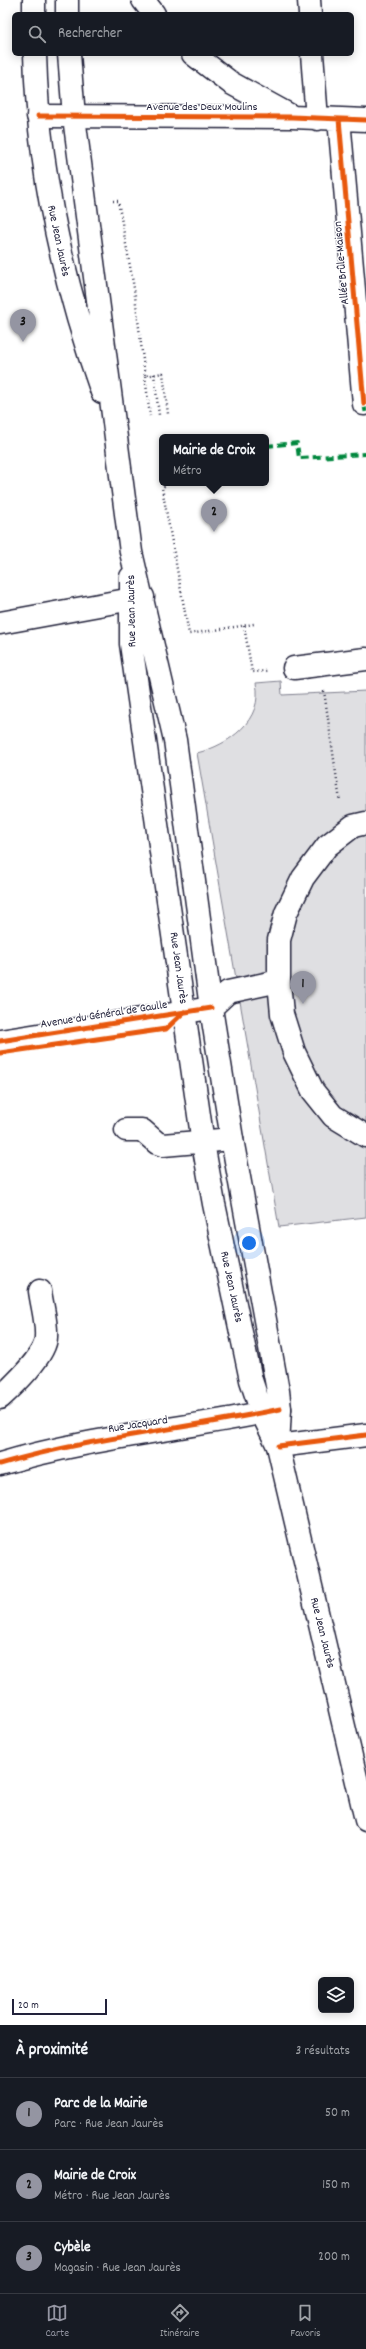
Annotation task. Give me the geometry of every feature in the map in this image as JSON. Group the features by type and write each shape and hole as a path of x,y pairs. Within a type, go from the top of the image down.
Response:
{"main road":[{"path":"34,0 34,12"},
{"path":"67,0 67,12"},
{"path":"143,0 152,12"},
{"path":"309,0 310,12"},
{"name":"Rue Jean Jaurès","path":"35,56 38,116 50,202 66,280 85,343 113,422"},
{"name":"Rue Jean Jaurès","path":"69,56 74,117 101,310 113,422 137,598 175,740 211,1008 232,1139 276,1374 271,1411 366,1820"},
{"name":"Avenue des Deux Moulins","path":"196,56 231,83 292,117"},
{"path":"312,56 317,119"},
{"name":"Avenue des Deux Moulins","path":"38,116 292,117 366,120"},
{"name":"Allée Brûle-Maison","path":"340,119 364,404"},
{"path":"0,623 137,598"},
{"name":"Rue Jean Jaurès","path":"137,598 131,644 184,1012 214,1204 251,1380 271,1411"},
{"path":"294,668 366,659"},
{"path":"366,823 352,826 327,846 303,878 286,913 279,940 279,981 282,1014 294,1052 313,1091 333,1116 366,1136"},
{"path":"211,1008 228,992 279,981"},
{"name":"Avenue du Général de Gaulle","path":"0,1041 211,1008"},
{"path":"126,1130 142,1130 157,1143 163,1145 204,1143 232,1139"},
{"path":"0,1398 36,1359 45,1345 46,1337 40,1291"},
{"name":"Rue Jacquard","path":"0,1464 37,1453 271,1411"},
{"path":"278,1446 366,1435"}],"path":[{"path":"154,374 159,415"},
{"path":"145,376 150,416"},
{"path":"164,384 168,414"},
{"path":"164,486 162,488 189,634 254,624"},
{"path":"244,626 252,672 294,668"},
{"path":"324,694 345,833"}],"shaded area":[{"path":"281,681 282,695 366,691 366,1217 279,1227 197,753 221,744 242,729 255,708 257,696 256,683"}],"marked path":[{"path":"364,404 366,414"},
{"path":"269,446 297,443 299,458 366,454"}],"cycle path":[{"path":"38,116 292,117 366,120"},
{"path":"339,119 364,404"},
{"path":"0,1041 211,1008"},
{"path":"0,1053 166,1029 184,1012"},
{"path":"0,1464 104,1440 280,1409"},
{"path":"278,1446 366,1435"}],"place":[{"name":"Cybèle","path":"23,342"},
{"name":"Mairie de Croix","path":"214,532"},
{"name":"Parc de la Mairie","path":"303,1004"}]}
